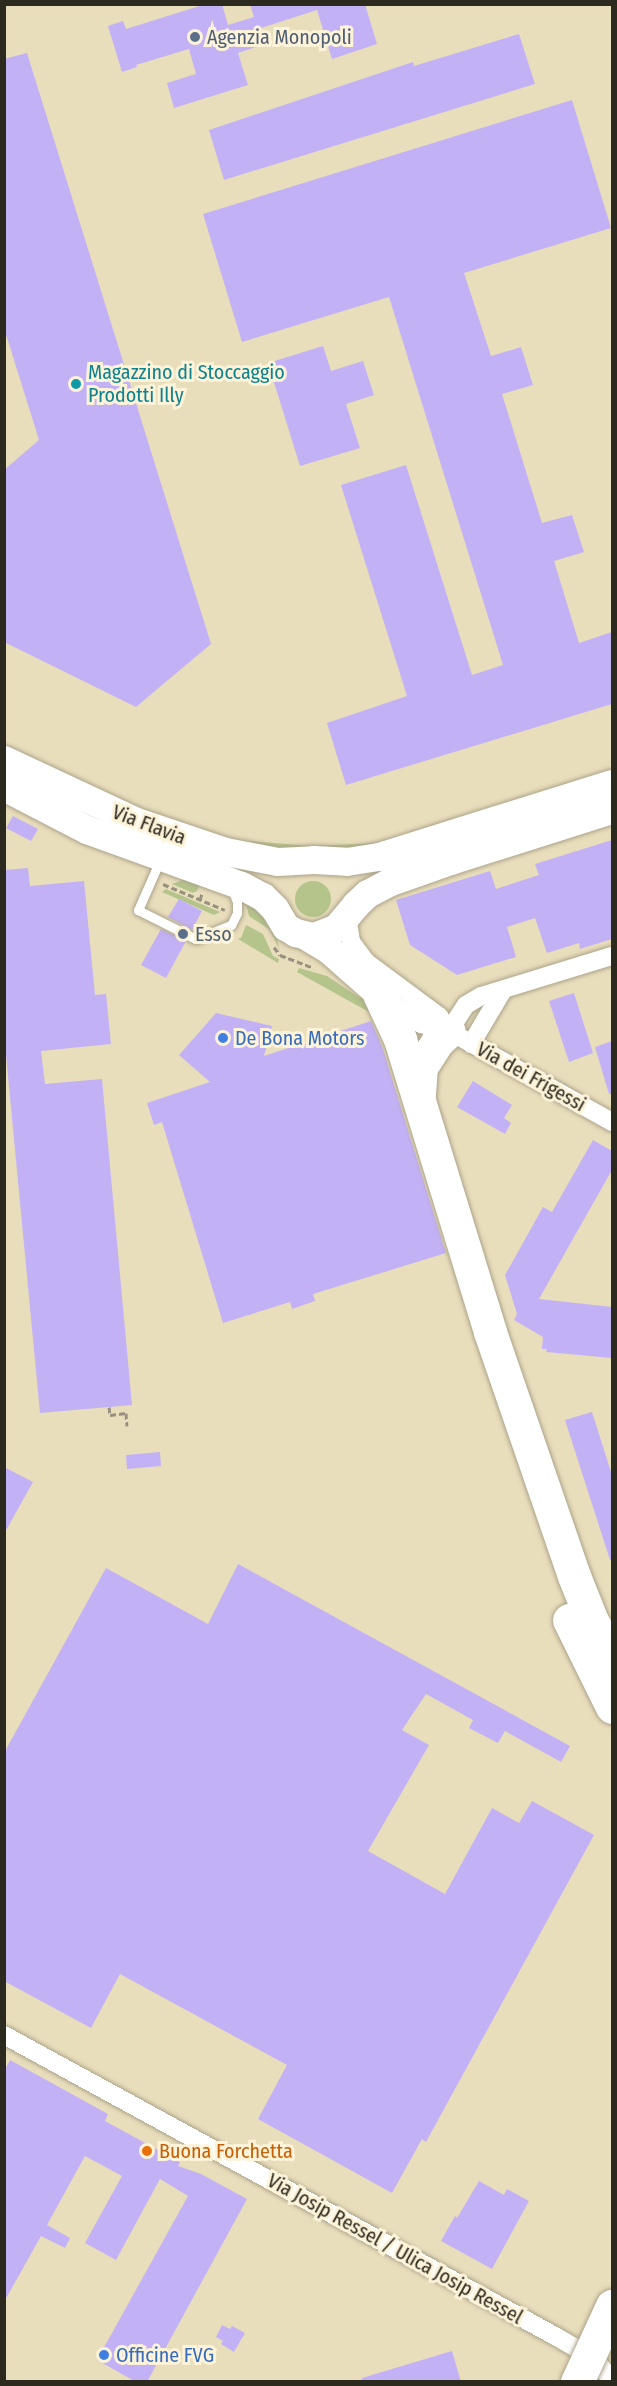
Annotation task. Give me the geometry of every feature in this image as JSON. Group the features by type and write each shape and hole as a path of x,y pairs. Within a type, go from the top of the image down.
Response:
{"highway":[{"path":"379,994 400,1039 551,1538 612,1655"},
{"path":"418,1099 421,1067 437,1042 460,1038"},
{"path":"551,1538 552,1577 567,1616 612,1707"},
{"path":"597,2362 612,2306"}],"main road":[{"name":"Via Flavia","path":"4,760 38,778 137,822 192,841 278,862 379,857 612,784"},
{"name":"Via Flavia","path":"4,787 87,830 227,880 263,897 275,909 286,927 328,949 379,994"},
{"path":"306,936 330,933 368,894 392,882 612,810"},
{"path":"275,909 274,891 277,882 291,866 313,862 337,868 350,889 351,901 347,916"}],"street":[{"name":"Via dei Frigessi","path":"347,916 351,942 366,962 439,1016 460,1038"},
{"path":"460,1038 466,1005 481,996 612,956"},
{"path":"460,1038 503,990"},
{"name":"Via dei Frigessi","path":"379,994 421,1024 460,1038 612,1122"},
{"name":"Via Josip Ressel / Ulica Josip Ressel","path":"4,2035 597,2362 612,2381"}],"lane":[{"path":"161,857 138,910 196,939 231,925 237,913 237,902 227,880"}],"path":[{"path":"172,889 220,908"},
{"path":"280,956 300,965"},
{"path":"109,1407 110,1415 126,1413 127,1426"}],"shaded area":[{"path":"5,5 612,5 612,2381 5,2382"}],"green space":[{"path":"400,839 384,847 284,852 234,840 312,846 377,843"},
{"path":"183,880 201,882 197,891 193,893 172,884"},
{"path":"313,881 325,887 331,899 325,911 313,917 301,911 295,899 301,887"},
{"path":"166,889 220,912 214,915 162,892"},
{"path":"244,896 262,911 276,937 280,951 270,930 249,916"},
{"path":"246,925 263,934 273,956 279,959 278,963 238,939 241,938"},
{"path":"299,968 327,976 360,998 365,991 369,1012 297,972"}],"building":[{"path":"206,4 222,4 228,25 254,17 250,4 365,4 377,44 332,59 317,10 258,29 259,46 238,53 248,85 174,108 167,83 196,74 189,49 136,65 137,67 122,72 108,26 123,21 126,29"},
{"path":"519,34 535,84 224,180 209,130 413,62 414,66"},
{"name":"Magazzino di Stoccaggio Prodotti Illy","path":"27,53 211,644 136,707 4,642 4,470 39,440 4,328 4,59"},
{"path":"572,100 611,228 464,273 491,356 521,347 533,385 502,394 542,523 572,515 584,552 554,561 579,643 612,632 612,704 346,785 327,723 407,696 341,485 406,465 472,675 503,665 389,297 242,342 203,214"},
{"path":"323,346 331,371 363,361 374,395 346,404 360,448 300,466 268,363"},
{"path":"13,816 38,829 31,841 6,828"},
{"path":"612,840 612,939 580,949 579,943 547,953 535,918 507,927 516,957 457,975 410,945 396,900 490,871 496,889 539,875 535,864"},
{"path":"28,868 30,886 84,881 95,995 106,994 111,1044 41,1051 45,1084 102,1079 132,1405 40,1413 4,1034 4,870"},
{"path":"179,899 202,911 192,930 168,917"},
{"path":"161,929 186,941 166,978 141,965"},
{"path":"574,993 593,1053 569,1062 549,1001"},
{"path":"216,1013 272,1026 264,1056 371,1021 382,1046 446,1253 313,1294 315,1301 292,1309 290,1302 223,1323 162,1122 154,1125 147,1103 210,1082 179,1055"},
{"path":"612,1041 612,1094 609,1094 595,1047"},
{"path":"473,1081 512,1105 504,1118 511,1123 505,1134 457,1107"},
{"path":"593,1140 612,1151 612,1170 539,1299 612,1307 612,1358 546,1352 547,1349 542,1349 543,1337 514,1320 517,1314 505,1275 543,1207 552,1212"},
{"path":"592,1412 612,1475 612,1560 610,1560 565,1420"},
{"path":"160,1452 161,1466 127,1469 126,1455"},
{"path":"4,1467 33,1482 4,1534"},
{"path":"238,1564 570,1746 561,1762 505,1731 498,1743 469,1728 473,1720 426,1694 402,1730 429,1745 368,1851 445,1894 492,1808 519,1823 532,1801 594,1835 426,2142 422,2139 392,2193 258,2119 287,2065 120,1974 91,2028 4,1981 4,1753 106,1568 208,1624"},
{"path":"10,2060 108,2114 105,2121 180,2162 178,2166 201,2174 247,2199 147,2382 136,2382 97,2360 188,2196 160,2179 116,2260 85,2243 122,2176 85,2156 47,2225 70,2238 65,2248 41,2236 4,2302 4,2071"},
{"path":"479,2181 504,2195 507,2189 529,2201 492,2269 441,2241"},
{"path":"222,2325 230,2329 232,2326 245,2333 234,2352 221,2344 223,2341 216,2337"},
{"path":"452,2351 461,2382 362,2382 362,2378"}],"place":[{"name":"Agenzia Monopoli","path":"195,37"},
{"name":"Magazzino di Stoccaggio Prodotti Illy","path":"76,384"},
{"name":"Esso","path":"183,934"},
{"name":"De Bona Motors","path":"223,1038"},
{"name":"Buona Forchetta","path":"147,2151"},
{"name":"Officine FVG","path":"104,2355"}]}
